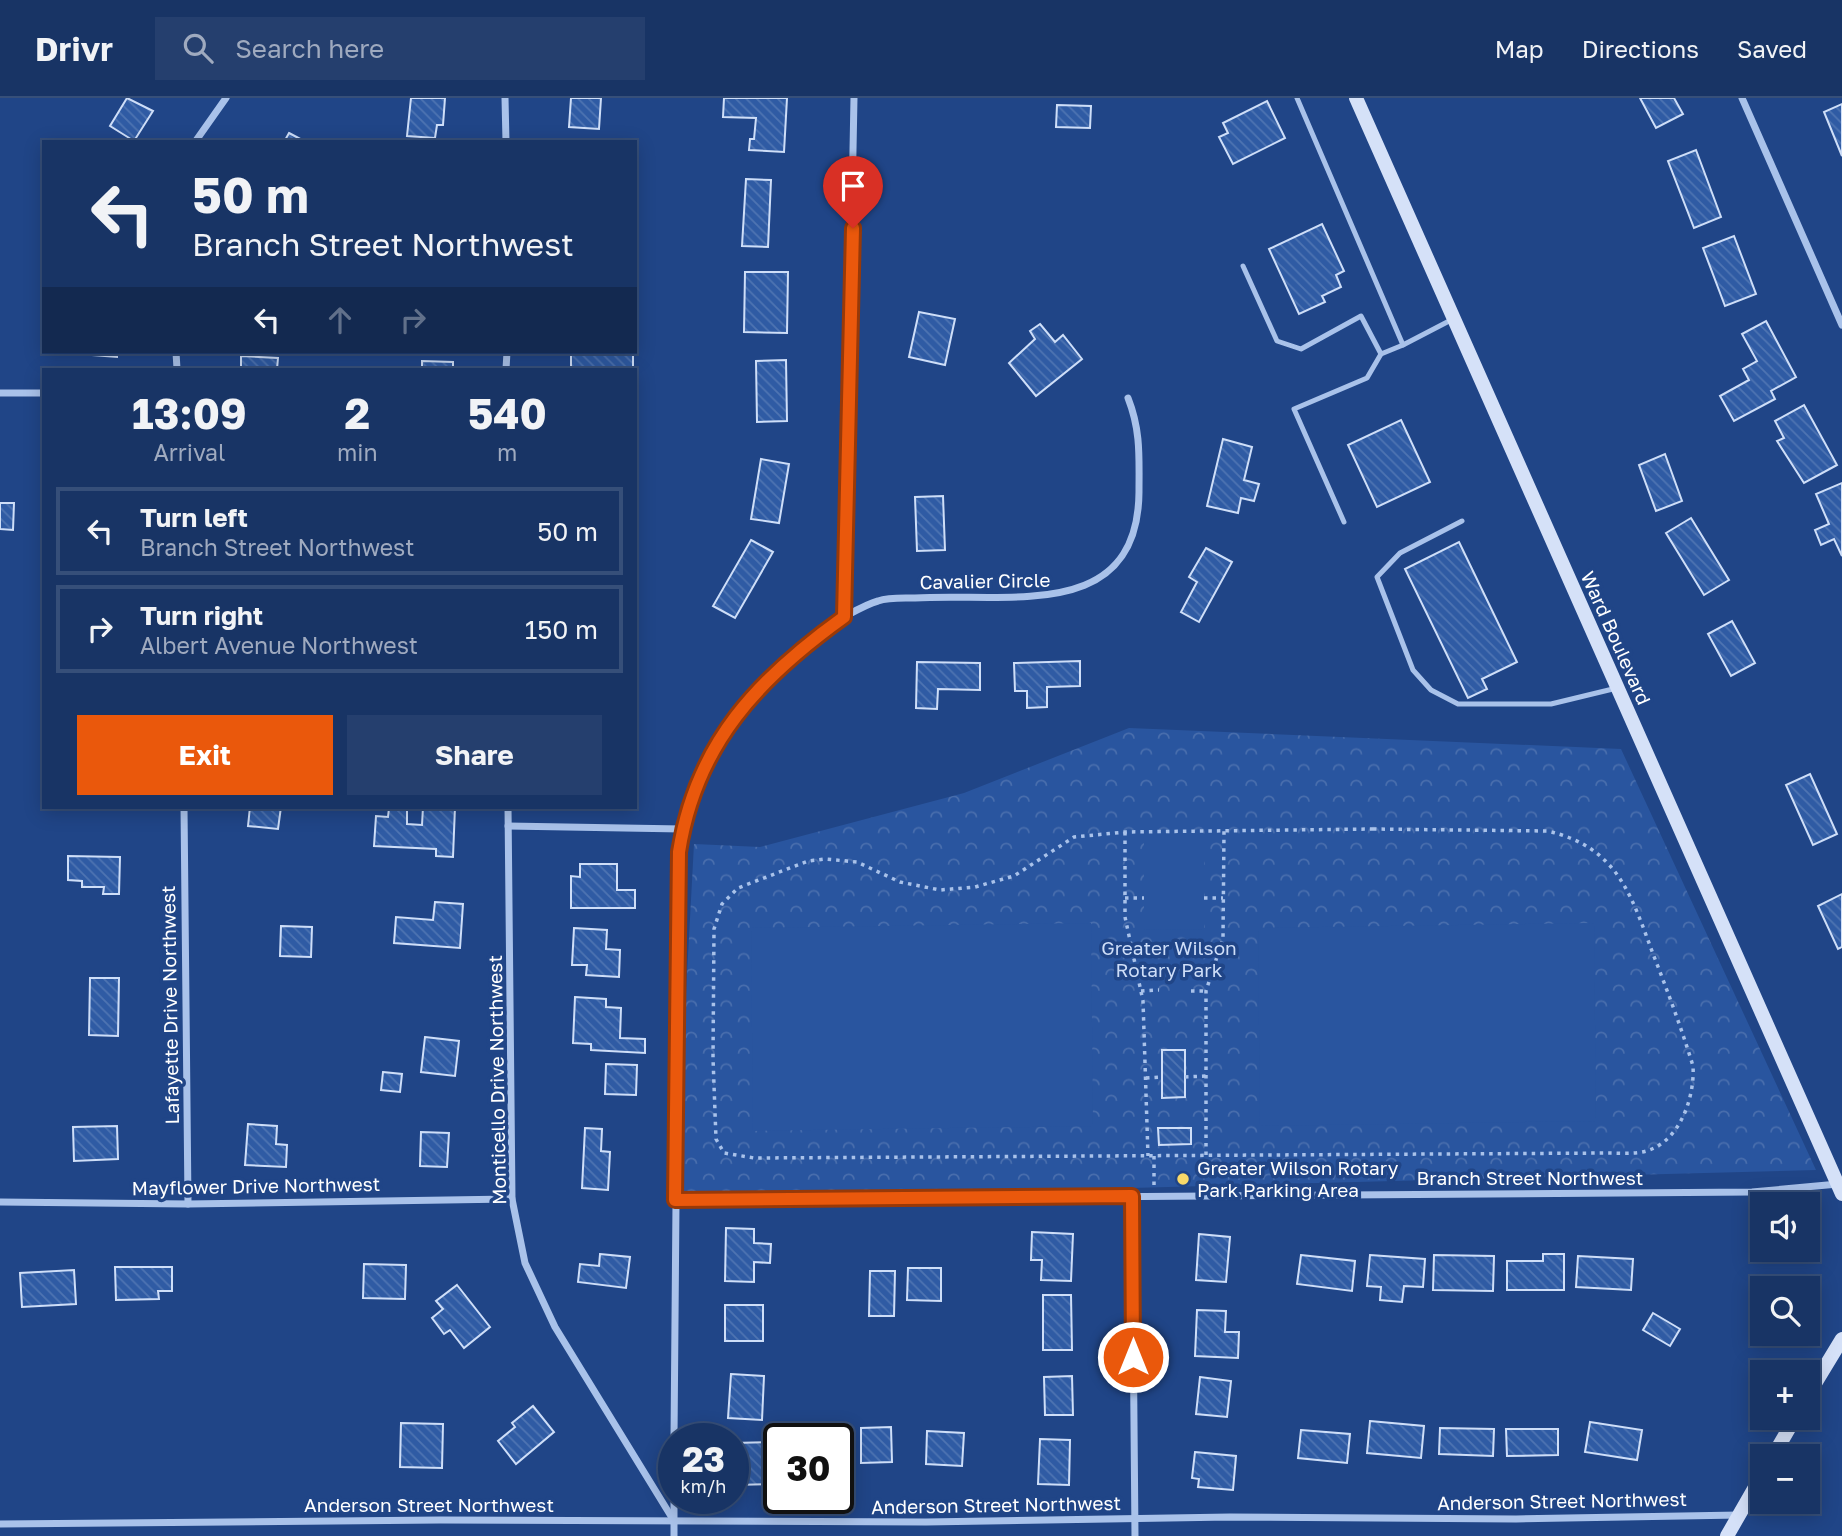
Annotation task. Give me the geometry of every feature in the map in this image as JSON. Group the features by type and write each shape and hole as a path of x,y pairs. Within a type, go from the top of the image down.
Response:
{"main road":[{"name":"Ward Boulevard","path":"1356,98 1840,1189"},
{"path":"1820,1375 1842,1339"},
{"path":"1727,1536 1750,1496"}],"street":[{"path":"196,140 226,98"},
{"path":"505,98 506,140"},
{"path":"844,617 854,98"},
{"path":"1742,98 1842,325"},
{"path":"0,393 42,393"},
{"name":"Cavalier Circle","path":"674,1423 679,852 682,829 706,763 735,715 766,678 844,617 880,600 1060,595 1098,580 1115,566 1136,527 1139,425 1128,398"},
{"name":"Lafayette Drive Northwest","path":"184,809 188,1204"},
{"name":"Monticello Drive Northwest","path":"508,809 512,1199 525,1263 555,1327 674,1521"},
{"path":"508,826 682,829"},
{"name":"Branch Street Northwest","path":"675,1200 1752,1192 1840,1189"},
{"path":"1132,1196 1135,1536"},
{"name":"Mayflower Drive Northwest","path":"0,1202 188,1204 512,1199"},
{"path":"674,1514 674,1536"},
{"name":"Anderson Street Northwest","path":"0,1524 926,1522 1230,1517 1516,1520 1739,1515"}],"lane":[{"path":"1297,98 1403,345"},
{"path":"1243,266 1277,341 1301,349 1361,316 1381,354"},
{"path":"1344,522 1294,409 1367,378 1381,354 1453,319"},
{"path":"1462,521 1400,552 1377,577 1413,670 1431,690 1458,704 1550,704 1617,688"}],"path":[{"path":"1206,1156 1206,991 1223,939 1224,831"},
{"path":"1548,831 1565,835 1587,846 1614,868 1632,897 1693,1066 1694,1083 1687,1110 1669,1135 1644,1152 754,1158 724,1153 716,1139 713,1058 714,929 722,904 738,888 808,861 841,858 873,867 900,882 923,887 940,890 975,887 1014,876 1074,837 1125,832 1548,831"},
{"path":"1125,832 1125,898 1130,947 1141,991 1148,1156"},
{"path":"1125,898 1144,898"},
{"path":"1204,898 1223,898"},
{"path":"1141,991 1159,990"},
{"path":"1191,991 1206,991"},
{"path":"1185,1077 1206,1076"},
{"path":"1146,1078 1162,1077"},
{"path":"1154,1156 1154,1196"}],"green space":[{"name":"Greater Wilson Rotary Park","path":"1129,728 1621,749 1816,1170 675,1200 694,844 760,847 964,793"},
{"path":"1144,838 1204,838 1204,929 1144,930"},
{"path":"1091,923 1093,1126 753,1131 751,928"},
{"path":"1594,923 1596,1121 1260,1126 1258,928"}],"building":[{"path":"127,98 153,111 135,140 110,126"},
{"path":"411,98 445,98 443,125 437,125 435,138 407,136"},
{"path":"571,98 601,98 599,129 569,127"},
{"path":"724,98 787,98 784,152 749,150 750,139 754,139 756,118 723,117"},
{"path":"1640,98 1674,98 1683,114 1656,128"},
{"path":"1267,101 1285,138 1233,164 1219,137 1228,133 1223,123"},
{"path":"1842,104 1842,156 1824,112"},
{"path":"1057,105 1091,106 1090,128 1056,127"},
{"path":"289,133 302,140 285,140"},
{"path":"1696,150 1721,217 1694,228 1668,161"},
{"path":"746,179 771,180 768,247 742,246"},
{"path":"1322,224 1344,271 1336,275 1341,287 1322,296 1325,302 1299,314 1269,249"},
{"path":"1734,236 1756,294 1725,306 1703,248"},
{"path":"745,272 788,272 787,333 744,332"},
{"path":"919,312 955,319 945,365 909,357"},
{"path":"1766,321 1796,377 1771,391 1775,399 1734,421 1720,396 1749,380 1743,369 1757,361 1742,334"},
{"path":"1040,324 1055,342 1063,335 1082,359 1036,396 1009,363 1035,339 1030,331"},
{"path":"117,354 117,357 93,355"},
{"path":"571,354 633,354 633,368 571,368"},
{"path":"241,356 278,358 277,368 241,368"},
{"path":"786,360 787,421 757,422 756,361"},
{"path":"422,361 453,362 453,368 422,368"},
{"path":"1804,405 1837,465 1804,483 1777,441 1784,438 1775,421"},
{"path":"1401,420 1430,482 1377,507 1348,445"},
{"path":"1223,439 1252,447 1244,480 1259,484 1254,501 1241,498 1238,513 1207,506"},
{"path":"1665,454 1682,501 1656,511 1639,465"},
{"path":"761,459 789,464 779,523 751,519"},
{"path":"1842,483 1842,556 1834,539 1821,545 1815,530 1829,524 1816,494"},
{"path":"943,496 945,550 917,551 915,497"},
{"path":"0,503 14,503 13,530 0,529"},
{"path":"1691,518 1729,580 1704,595 1666,533"},
{"path":"751,540 773,552 735,618 713,606"},
{"path":"1459,542 1517,662 1482,679 1487,689 1468,698 1405,569"},
{"path":"1206,548 1232,562 1199,622 1181,612 1197,582 1189,577"},
{"path":"1732,621 1755,663 1731,676 1708,634"},
{"path":"1080,661 1080,686 1047,687 1047,707 1027,708 1027,691 1015,691 1014,663"},
{"path":"917,662 980,663 980,690 938,689 937,709 916,708"},
{"path":"1810,774 1837,834 1813,845 1786,785"},
{"path":"250,809 281,809 278,829 248,826"},
{"path":"389,809 407,809 407,824 422,825 423,809 455,809 453,857 436,856 436,849 374,846 376,816 388,817"},
{"path":"68,856 120,857 119,894 103,894 104,887 82,887 82,881 68,880"},
{"path":"580,864 617,864 617,890 635,890 635,908 571,908 571,876 580,877"},
{"path":"1842,894 1842,947 1838,949 1818,906"},
{"path":"435,902 463,904 460,948 394,943 396,917 433,920"},
{"path":"281,926 312,927 311,957 280,956"},
{"path":"574,928 607,930 606,949 620,950 619,977 586,975 587,965 572,965"},
{"path":"90,978 119,978 118,1036 89,1035"},
{"path":"575,997 606,999 606,1007 621,1008 620,1038 645,1039 645,1053 591,1050 591,1044 573,1043"},
{"path":"425,1037 459,1041 455,1076 421,1072"},
{"path":"1162,1050 1185,1050 1185,1097 1162,1098"},
{"path":"606,1064 637,1065 636,1095 605,1094"},
{"path":"383,1072 402,1074 400,1092 381,1090"},
{"path":"248,1124 277,1126 276,1144 287,1145 286,1167 245,1165"},
{"path":"117,1126 118,1159 74,1161 73,1127"},
{"path":"585,1128 602,1129 601,1151 610,1152 608,1190 582,1188"},
{"path":"1158,1128 1191,1128 1191,1144 1159,1145"},
{"path":"421,1132 449,1133 447,1167 420,1166"},
{"path":"726,1228 754,1229 754,1243 771,1244 770,1263 754,1262 754,1282 725,1281"},
{"path":"1032,1232 1073,1234 1071,1281 1041,1280 1042,1260 1031,1260"},
{"path":"1199,1234 1230,1237 1226,1282 1196,1280"},
{"path":"600,1254 630,1257 626,1288 578,1282 580,1264 599,1266"},
{"path":"1543,1254 1564,1254 1564,1290 1507,1290 1507,1261 1543,1261"},
{"path":"1301,1255 1355,1261 1352,1291 1297,1284"},
{"path":"1370,1255 1425,1259 1423,1287 1404,1286 1402,1302 1380,1300 1381,1287 1367,1286"},
{"path":"1434,1255 1494,1256 1493,1291 1433,1290"},
{"path":"1578,1256 1633,1259 1631,1290 1576,1287"},
{"path":"364,1264 406,1265 405,1299 363,1298"},
{"path":"115,1267 172,1267 172,1291 158,1291 159,1299 116,1300"},
{"path":"908,1268 941,1268 941,1301 907,1300"},
{"path":"74,1270 76,1304 22,1307 20,1273"},
{"path":"870,1271 895,1271 894,1316 869,1316"},
{"path":"457,1285 490,1327 464,1348 450,1330 444,1334 432,1318 443,1309 436,1301"},
{"path":"1043,1295 1071,1295 1072,1350 1043,1350"},
{"path":"725,1305 763,1305 763,1341 725,1341"},
{"path":"1197,1310 1226,1311 1225,1332 1239,1332 1238,1358 1195,1356"},
{"path":"1653,1313 1680,1329 1670,1346 1643,1330"},
{"path":"731,1374 764,1376 762,1420 728,1418"},
{"path":"1072,1376 1073,1415 1045,1415 1044,1377"},
{"path":"1200,1377 1231,1381 1227,1417 1196,1414"},
{"path":"533,1406 554,1432 516,1464 498,1441 515,1427 512,1423"},
{"path":"1370,1421 1424,1426 1421,1458 1367,1453"},
{"path":"1590,1422 1642,1430 1637,1460 1585,1452"},
{"path":"401,1423 443,1424 442,1468 400,1467"},
{"path":"891,1427 892,1462 861,1463 861,1428"},
{"path":"1440,1428 1494,1429 1493,1456 1439,1454"},
{"path":"1506,1429 1558,1429 1558,1455 1507,1456"},
{"path":"1301,1430 1350,1434 1347,1463 1298,1458"},
{"path":"927,1431 964,1433 962,1466 926,1464"},
{"path":"1040,1439 1070,1440 1069,1485 1038,1484"},
{"path":"763,1442 763,1484 749,1485 749,1443"},
{"path":"1195,1452 1236,1456 1233,1490 1198,1487 1199,1479 1192,1478"}],"place":[{"name":"Greater Wilson Rotary Park Parking Area","path":"1183,1179"}],"route":[{"path":"853,228 844,617 766,678 735,715 706,763 688,806 679,852 675,1200 1132,1196 1133,1357"}]}
